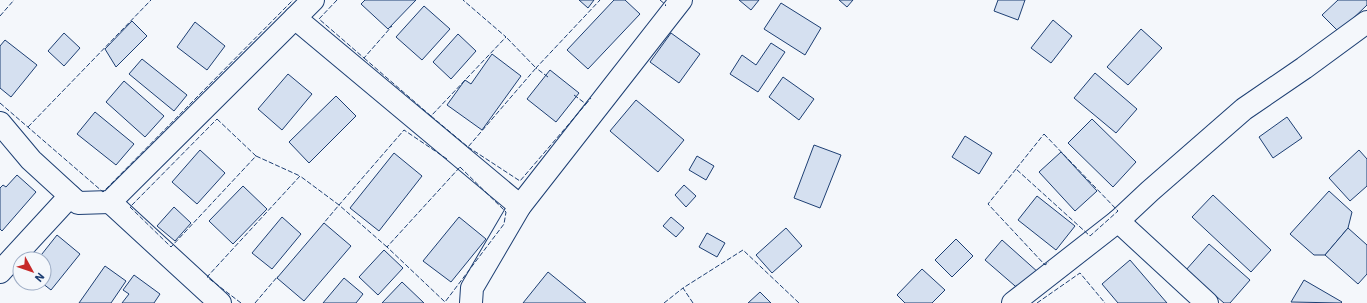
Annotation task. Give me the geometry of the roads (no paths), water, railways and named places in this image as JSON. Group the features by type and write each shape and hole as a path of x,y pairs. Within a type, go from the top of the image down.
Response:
{"street":[{"path":"0,123 31,160 78,203 110,202 312,0"},
{"path":"471,303 472,288 520,206 681,0"},
{"path":"295,18 520,206"},
{"path":"1013,303 1118,221 1244,109 1367,22"},
{"path":"0,272 70,196"},
{"path":"110,202 220,303"},
{"path":"1118,221 1207,303"}]}
